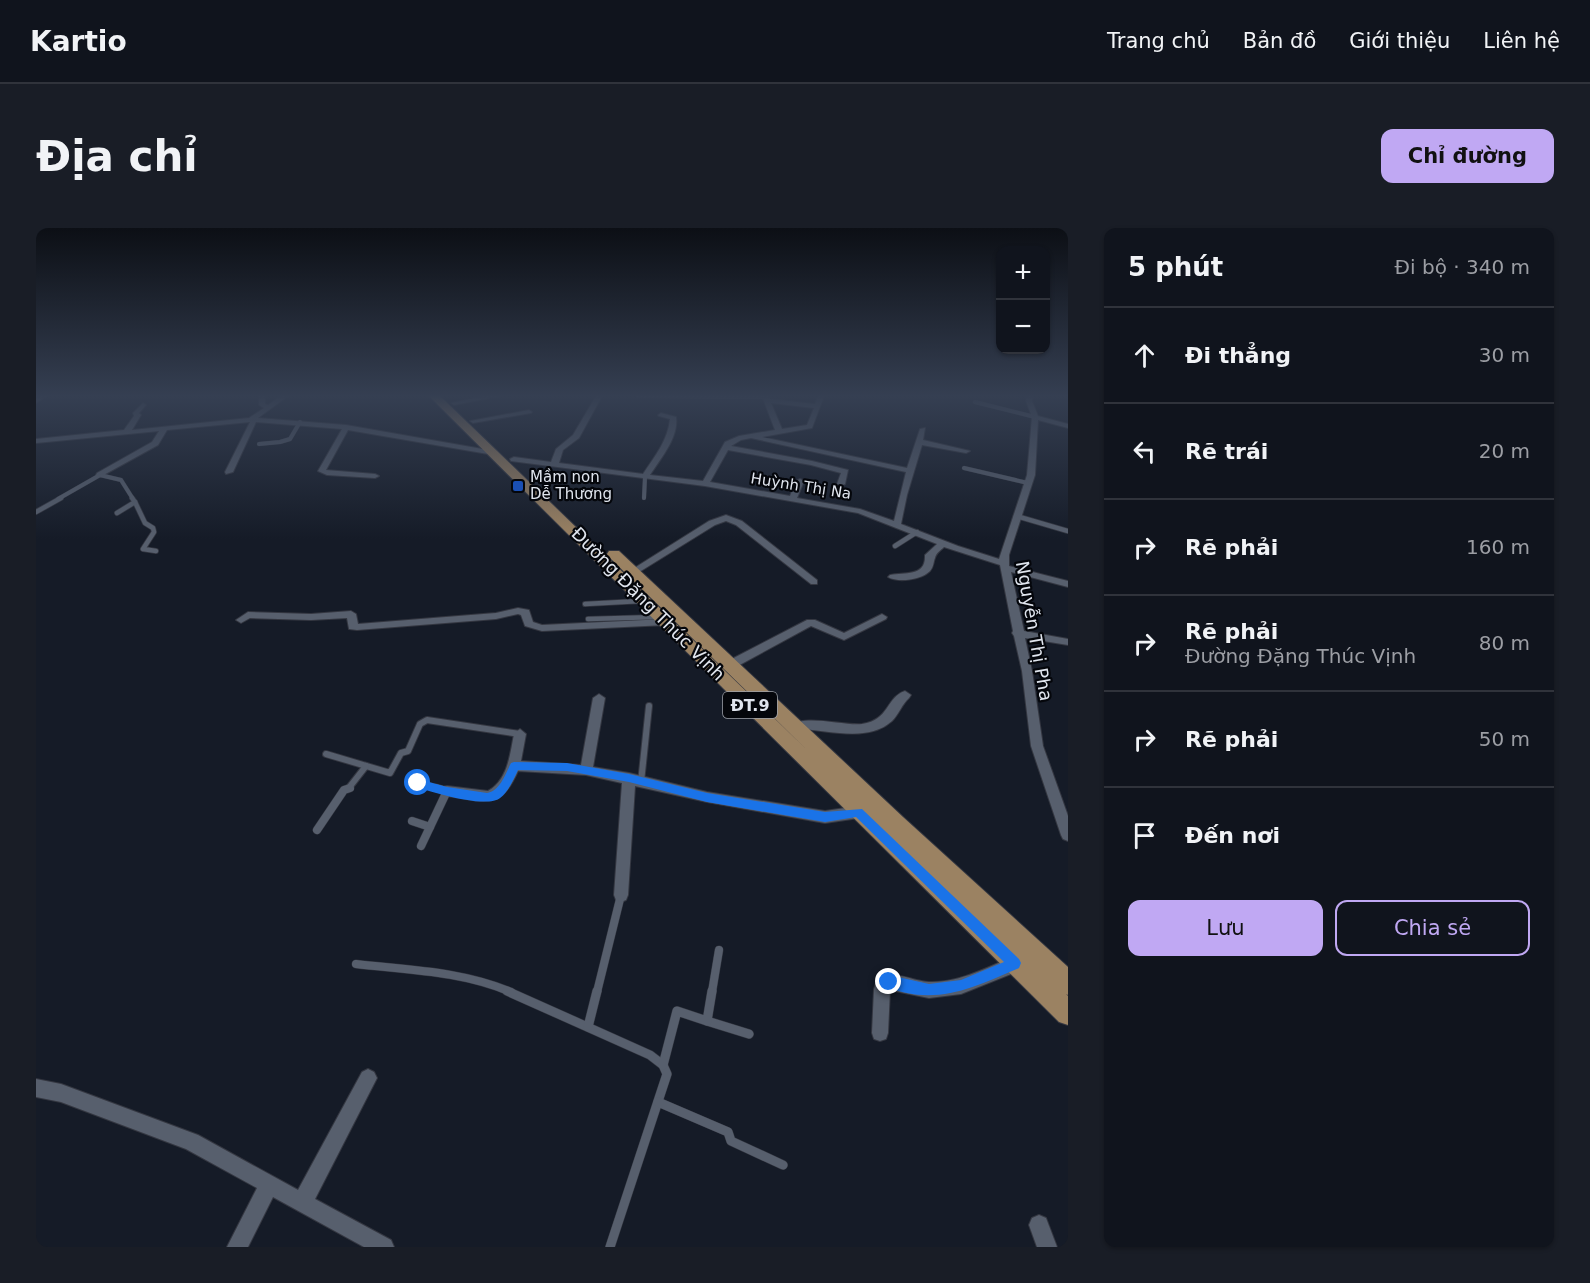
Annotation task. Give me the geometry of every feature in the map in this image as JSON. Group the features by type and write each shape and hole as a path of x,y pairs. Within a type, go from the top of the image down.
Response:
{"main road":[{"name":"Đường Đặng Thúc Vịnh","path":"484,444 859,812 1068,1013"},
{"name":"Đường Đặng Thúc Vịnh","path":"497,444 1068,983"}],"street":[{"path":"100,475 154,444"},
{"path":"229,472 242,444"},
{"path":"337,444 322,471 375,476"},
{"path":"440,444 494,453"},
{"path":"554,465 560,449 567,444"},
{"path":"645,477 665,444"},
{"path":"705,484 726,447 731,444"},
{"path":"785,444 911,471"},
{"path":"897,525 920,444"},
{"path":"928,444 966,451"},
{"name":"Nguyễn Thị Pha","path":"1033,444 1028,483 1004,555 1017,633 1027,671 1037,746 1068,834"},
{"path":"726,447 812,463 845,472 841,484"},
{"name":"Huỳnh Thị Na","path":"514,459 705,484 860,511 1005,566 1068,584"},
{"path":"792,500 800,481"},
{"path":"633,572 712,523 726,518 739,523 814,582"},
{"path":"893,577 912,577 924,573 930,564 930,555 943,543"},
{"path":"241,621 248,615 310,617 344,613 351,614 353,627 357,627 496,616 518,611 525,612 529,624 537,627 663,619"},
{"path":"730,665 811,622 844,637 882,616"},
{"path":"1017,633 1068,642"},
{"path":"796,727 802,724 857,728 876,726 888,718 905,695"},
{"path":"586,770 599,698"},
{"path":"447,791 487,798 496,796 507,783 514,766 520,734"},
{"path":"514,766 586,770 707,797 825,817 859,812"},
{"path":"621,895 635,780"},
{"path":"880,1033 884,983 929,990 961,986 1015,963"},
{"path":"302,1203 368,1078"},
{"path":"36,1088 61,1092 191,1142 384,1247"},
{"path":"237,1247 269,1184"},
{"path":"1039,1225 1047,1247"}],"lane":[{"path":"964,468 1028,483"},
{"path":"36,512 100,475 121,480 146,523 153,528 154,532 143,549 156,551"},
{"path":"644,498 645,477"},
{"path":"117,513 135,502"},
{"path":"1016,516 1068,531"},
{"path":"895,546 917,532"},
{"path":"585,604 644,601"},
{"path":"588,619 663,619"},
{"path":"635,780 649,706"},
{"path":"326,754 390,773 401,753 408,751 420,724 427,720 520,734"},
{"path":"317,830 344,790 348,790 366,766"},
{"path":"418,783 447,791 421,846"},
{"path":"412,821 430,827"},
{"path":"588,1027 621,895"},
{"path":"707,1021 719,950"},
{"path":"356,964 456,975 494,985 650,1054 663,1065 667,1074 610,1247"},
{"path":"663,1065 677,1011 749,1034"},
{"path":"658,1102 728,1132 731,1141 783,1165"}],"place":[{"name":"Mầm non Dễ Thương","path":"518,486"}],"route":[{"path":"418,783 487,798 496,796 507,783 514,766 567,767 629,778 707,797 825,817 859,812 1015,963 961,986 929,990 889,982"}]}
